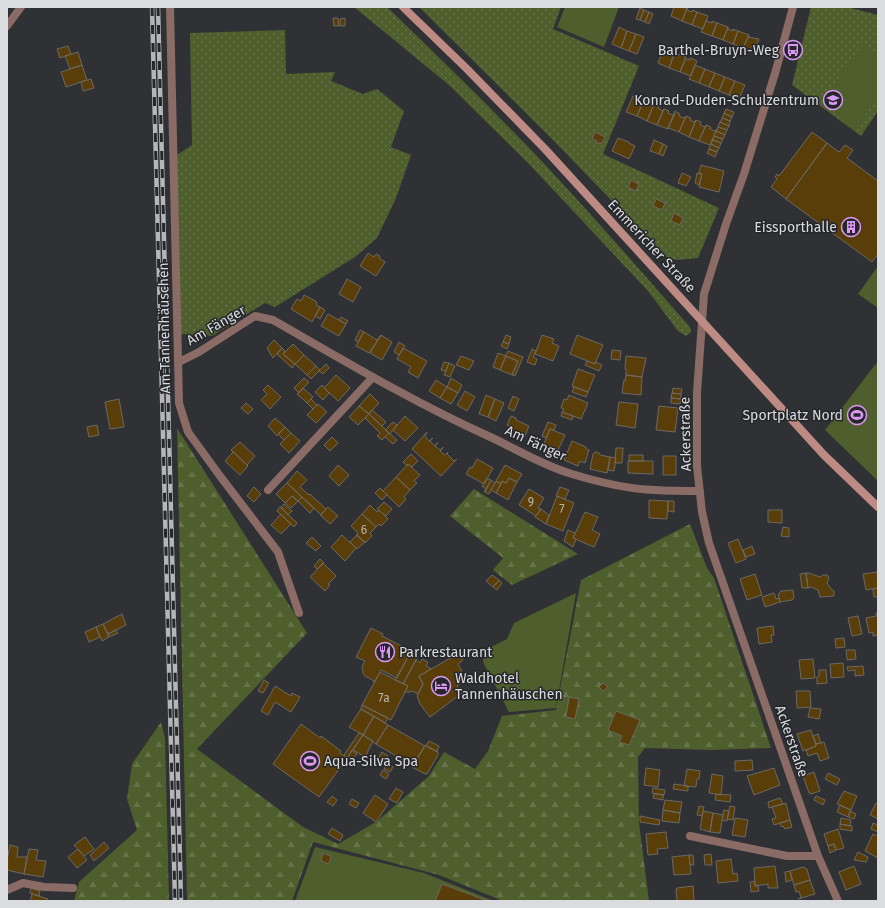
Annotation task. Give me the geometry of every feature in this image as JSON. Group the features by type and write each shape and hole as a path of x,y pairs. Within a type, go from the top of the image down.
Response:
{"main road":[{"name":"Emmericher Straße","path":"403,7 466,68 545,149 824,455 878,507"}],"street":[{"path":"7,26 21,7"},
{"name":"Am Tannenhäuschen","path":"170,7 179,403 188,432 278,552 299,613"},
{"name":"Ackerstraße","path":"793,7 744,174 726,224 704,294 697,392 697,466 702,512 709,543 818,856 838,901"},
{"name":"Am Fänger","path":"179,362 199,352 255,316 273,320 373,377 468,428 487,435 527,456 570,474 619,486 653,490 700,491"},
{"path":"268,490 373,377"},
{"path":"690,836 787,856 818,856"},
{"path":"7,890 23,883 73,888"}],"green space":[{"path":"354,7 387,7 406,25 556,176 690,327 691,332 686,336 678,331 648,291 529,164 449,85"},
{"path":"419,7 561,7 553,29 639,66 603,154 719,208 698,258 677,260 666,257 554,141"},
{"path":"565,7 619,7 604,47 557,27"},
{"name":"Konrad-Duden-Schulzentrum","path":"811,7 847,7 878,15 878,111 861,136 792,85"},
{"path":"285,30 286,74 335,72 331,81 363,94 377,89 404,111 391,147 411,155 396,198 377,238 355,257 275,307 265,303 212,336 181,334 177,155 192,145 190,33"},
{"path":"862,45 878,56 878,98 856,128 821,103"},
{"path":"878,266 878,308 858,294"},
{"name":"Sportplatz Nord","path":"878,361 878,481 825,430"},
{"path":"177,428 307,633 197,749 303,827 338,844 376,822 429,776 444,752 475,769 488,751 502,716 556,710 581,580 690,524 707,568 714,578 771,748 711,750 645,748 638,757 639,823 649,901 503,901 439,875 313,842 292,901 187,901"},
{"path":"474,489 578,554 512,585 493,570 503,558 450,516"},
{"path":"576,593 556,708 509,712 483,662 485,650 507,639 514,623"},
{"path":"161,722 165,738 169,901 74,901 79,882 137,830 127,799 132,764"},
{"path":"315,847 424,873 494,901 295,901"}],"building":[{"path":"674,7 687,8 682,21 671,16"},
{"path":"640,8 644,10 640,20 636,19"},
{"path":"687,8 687,10 692,12 693,10 697,12 692,25 682,21"},
{"path":"644,10 649,12 645,22 640,20"},
{"path":"649,12 653,14 649,24 645,22"},
{"path":"697,12 708,16 703,29 692,25"},
{"path":"333,18 338,18 339,26 334,26"},
{"path":"345,18 345,26 340,26 340,19"},
{"path":"706,21 717,23 712,36 701,32"},
{"path":"717,23 728,27 723,40 712,36"},
{"path":"619,27 627,31 621,48 612,44"},
{"path":"728,27 728,29 733,31 733,29 738,31 733,44 723,40"},
{"path":"627,31 636,34 629,51 621,48"},
{"path":"738,31 749,35 743,48 733,44"},
{"path":"636,34 644,37 637,54 629,51"},
{"path":"748,37 759,39 754,52 743,48"},
{"path":"68,46 71,54 60,58 57,49"},
{"path":"664,48 664,51 668,52 668,50 675,52 669,68 658,63"},
{"path":"78,52 82,65 70,69 65,56"},
{"path":"675,52 675,55 678,56 679,54 686,57 680,72 669,68"},
{"path":"690,58 697,61 691,76 680,72 685,59 689,60"},
{"path":"82,65 87,80 66,87 61,72"},
{"path":"695,65 705,69 699,83 689,79"},
{"path":"705,69 715,73 709,87 699,83"},
{"path":"715,73 725,77 719,91 709,87"},
{"path":"725,77 735,81 729,95 719,91"},
{"path":"91,79 94,88 83,91 81,82"},
{"path":"735,81 745,85 739,99 729,95"},
{"path":"633,96 642,102 644,100 637,116 626,112"},
{"path":"644,100 649,102 648,104 652,106 654,104 647,121 637,116"},
{"path":"654,104 659,106 658,108 663,111 664,109 657,125 647,121"},
{"path":"664,109 673,115 675,113 668,129 657,125"},
{"path":"726,109 734,112 732,117 724,113"},
{"path":"675,111 680,114 679,116 684,118 686,116 679,132 668,128"},
{"path":"724,113 732,117 730,121 722,118"},
{"path":"686,116 691,118 690,120 694,122 696,120 689,137 679,132"},
{"path":"722,118 730,121 729,126 720,122"},
{"path":"696,120 701,122 700,125 705,127 706,125 699,141 689,137"},
{"path":"720,122 729,126 727,130 718,127"},
{"path":"706,125 715,131 717,129 710,145 699,141"},
{"path":"718,127 727,130 725,135 716,131"},
{"path":"716,131 725,135 723,139 714,136"},
{"path":"595,132 605,137 602,143 596,143 597,141 592,139"},
{"path":"812,132 827,143 786,199 771,187 777,179 775,177 777,174 779,176"},
{"path":"714,136 723,139 721,143 713,140"},
{"path":"618,138 635,146 629,159 612,151"},
{"path":"654,140 663,144 659,154 650,151"},
{"path":"713,140 721,143 719,148 711,144"},
{"name":"Eissporthalle","path":"827,143 839,152 845,145 853,150 847,158 878,181 878,254 872,262 786,199"},
{"path":"663,144 667,146 663,156 659,154"},
{"path":"711,144 719,148 717,152 709,149"},
{"path":"709,149 717,152 715,157 707,153"},
{"path":"701,165 724,171 719,192 699,187 702,174 699,173"},
{"path":"682,173 691,177 686,186 678,183"},
{"path":"697,173 702,174 699,185 695,183"},
{"path":"631,180 639,184 636,191 628,187"},
{"path":"656,199 665,203 662,210 653,206"},
{"path":"674,213 683,218 680,225 671,221"},
{"path":"368,253 374,257 376,254 380,256 379,258 385,262 376,276 360,266"},
{"path":"347,279 361,287 353,302 339,294"},
{"path":"304,295 317,302 316,305 320,307 312,322 291,309 297,299 301,301"},
{"path":"320,307 325,310 320,319 315,316"},
{"path":"328,314 346,324 339,336 321,326"},
{"path":"341,317 348,321 346,324 339,320"},
{"path":"360,330 364,332 358,342 355,340"},
{"path":"364,332 377,340 381,335 369,353 356,346"},
{"path":"381,335 392,342 382,360 370,353"},
{"path":"506,335 511,337 509,344 503,342"},
{"path":"542,335 554,339 552,343 559,346 553,361 535,354"},
{"path":"577,335 603,345 595,364 570,354"},
{"path":"274,340 282,348 273,358 267,348"},
{"path":"399,342 405,346 399,355 394,352"},
{"path":"503,342 509,344 507,349 501,346"},
{"path":"293,344 304,355 295,364 283,354"},
{"path":"282,348 285,351 283,354 295,364 292,368 277,354"},
{"path":"403,348 427,361 418,378 408,372 411,367 397,359"},
{"path":"532,349 536,351 533,357 537,359 535,365 527,362"},
{"path":"612,350 621,351 620,360 611,359"},
{"path":"508,351 523,357 515,376 512,375 518,361 505,356"},
{"path":"498,353 506,356 500,370 493,367"},
{"path":"304,355 316,366 307,375 295,364"},
{"path":"461,356 474,361 469,370 456,365"},
{"path":"506,356 518,361 512,375 500,370"},
{"path":"626,356 646,358 642,377 626,375"},
{"path":"587,361 595,364 596,362 602,365 599,371 585,365"},
{"path":"444,362 449,363 446,371 441,370"},
{"path":"449,363 455,366 450,377 444,375"},
{"path":"326,364 329,368 323,374 319,371"},
{"path":"316,366 320,370 311,379 307,375"},
{"path":"578,369 595,375 588,392 572,386"},
{"path":"336,375 350,388 338,401 324,388"},
{"path":"626,375 642,377 641,395 622,393"},
{"path":"304,378 309,382 299,393 294,388"},
{"path":"451,378 462,385 458,393 447,387"},
{"path":"436,380 447,387 440,398 429,391"},
{"path":"268,385 281,397 270,409 261,400 267,394 263,390"},
{"path":"322,385 329,393 323,400 315,392"},
{"path":"447,387 458,393 451,404 440,398"},
{"path":"574,387 588,392 586,397 572,392"},
{"path":"303,388 313,397 307,403 297,394"},
{"path":"673,388 682,389 681,394 672,393"},
{"path":"465,391 475,397 467,411 457,405"},
{"path":"672,393 681,394 681,399 671,398"},
{"path":"370,394 379,403 369,414 359,406"},
{"path":"486,395 495,399 488,417 479,414"},
{"path":"569,395 588,403 581,419 562,412 564,409 561,408 564,399 567,400"},
{"path":"513,396 519,399 514,411 508,408"},
{"path":"671,398 681,399 680,404 671,403"},
{"path":"119,399 124,427 110,429 105,402"},
{"path":"311,399 317,405 313,409 307,403"},
{"path":"495,399 504,403 496,421 488,417"},
{"path":"619,402 638,404 635,428 616,425"},
{"path":"246,403 253,409 248,414 241,408"},
{"path":"318,404 327,412 316,423 307,415"},
{"path":"359,406 369,414 358,425 349,417"},
{"path":"659,406 678,408 675,432 656,430"},
{"path":"372,410 386,422 382,426 369,414"},
{"path":"562,412 573,416 572,420 561,416"},
{"path":"369,414 389,433 382,440 377,436 380,433 365,418"},
{"path":"405,416 418,428 405,441 393,430"},
{"path":"511,416 529,426 524,438 510,432 512,427 507,425"},
{"path":"275,418 285,427 277,436 268,426"},
{"path":"393,422 397,425 390,434 385,430"},
{"path":"548,422 556,425 554,430 550,429 546,438 542,436"},
{"path":"97,425 99,435 89,437 87,427"},
{"path":"285,427 291,433 284,440 278,434"},
{"path":"550,429 565,435 555,457 541,451"},
{"path":"427,432 425,436 429,441 433,438 430,441 440,450 444,447 440,451 445,455 448,452 447,454 454,461 457,459 441,476 412,449"},
{"path":"291,433 300,441 289,453 280,444"},
{"path":"389,433 397,440 393,444 385,437"},
{"path":"332,437 338,443 330,451 324,445"},
{"path":"572,441 586,447 586,449 589,450 585,463 580,461 578,466 564,460"},
{"path":"240,442 255,456 247,465 248,466 231,450"},
{"path":"616,448 623,448 622,463 615,463"},
{"path":"231,450 248,466 240,475 225,461 233,452"},
{"path":"595,452 599,453 600,455 610,457 607,473 590,469 593,454"},
{"path":"411,454 418,461 412,467 408,464 407,466 403,462"},
{"path":"629,455 643,455 643,461 629,461"},
{"path":"663,456 676,456 676,475 663,475"},
{"path":"610,457 616,458 614,471 608,470"},
{"path":"477,459 493,468 484,484 466,474 470,467 472,468"},
{"path":"628,461 653,461 653,474 628,473"},
{"path":"408,464 420,475 414,481 417,483 410,490 396,477"},
{"path":"338,465 349,475 339,486 329,476"},
{"path":"505,465 522,474 517,482 509,478 506,483 502,481 501,484 496,481"},
{"path":"297,471 307,480 300,487 326,509 321,515 287,483"},
{"path":"396,477 410,490 404,497 406,499 399,507 383,491"},
{"path":"487,478 491,480 486,489 482,486"},
{"path":"509,478 517,482 508,500 496,493 502,481 506,483"},
{"path":"491,480 495,483 489,494 485,492"},
{"path":"496,481 501,484 496,493 491,490"},
{"path":"287,483 302,497 298,501 292,496 285,503 276,494"},
{"path":"254,487 261,494 254,502 247,496"},
{"path":"560,487 569,490 565,499 556,496"},
{"path":"380,488 387,495 382,500 375,493"},
{"path":"529,489 544,498 538,508 541,509 536,516 519,505"},
{"path":"292,496 298,501 291,508 285,503"},
{"path":"557,496 574,503 563,531 546,524"},
{"path":"302,497 314,508 310,513 298,501"},
{"path":"649,500 668,501 667,519 649,518"},
{"path":"668,501 674,501 674,512 668,511"},
{"path":"384,502 392,509 386,516 377,509"},
{"path":"284,504 292,511 288,515 281,507"},
{"path":"370,505 377,512 379,510 388,519 381,526 379,524 376,527 362,514"},
{"path":"280,507 297,523 294,527 277,511"},
{"path":"328,507 338,516 330,524 320,515"},
{"path":"541,509 549,515 546,524 535,517"},
{"path":"768,510 782,510 782,523 768,522"},
{"path":"585,512 598,517 592,530 600,534 594,547 573,538"},
{"path":"281,514 291,524 281,534 271,525"},
{"path":"362,514 376,527 370,533 372,536 365,543 356,535 358,533 351,526"},
{"path":"783,527 789,528 789,537 781,536"},
{"path":"568,530 575,533 573,538 576,539 573,547 564,541"},
{"path":"342,535 356,548 345,561 331,547"},
{"path":"357,535 365,542 357,549 350,542"},
{"path":"312,537 321,546 316,551 306,543"},
{"path":"738,539 746,559 736,563 728,543"},
{"path":"752,546 755,554 746,557 743,550"},
{"path":"320,559 324,563 317,569 314,566"},
{"path":"323,563 336,576 328,584 330,585 325,591 310,577"},
{"path":"877,572 878,588 866,590 863,574"},
{"path":"806,573 808,588 802,588 800,574"},
{"path":"806,573 820,577 827,575 829,578 827,583 834,591 834,596 820,597 818,590 811,587 808,588"},
{"path":"755,574 762,595 747,600 740,579"},
{"path":"492,575 499,580 493,587 486,581"},
{"path":"499,580 502,583 497,590 493,587"},
{"path":"878,588 878,597 874,597 873,589"},
{"path":"793,590 794,598 792,600 780,602 778,595 781,591"},
{"path":"774,593 776,599 779,598 780,602 765,607 762,597"},
{"path":"878,612 878,635 873,636 873,632 869,633 866,618 876,616 876,613"},
{"path":"122,614 126,625 108,634 103,624"},
{"path":"858,616 862,634 852,636 848,618"},
{"path":"103,624 109,637 102,641 96,627"},
{"path":"773,626 774,635 771,635 772,642 759,644 757,628"},
{"path":"96,627 100,637 89,642 85,632"},
{"path":"371,628 383,634 382,636 411,651 397,678 381,670 374,683 374,681 365,676 363,673 362,667 365,661 356,657"},
{"path":"116,630 118,633 109,637 108,634"},
{"path":"844,638 845,647 836,648 835,639"},
{"path":"846,650 855,650 856,659 847,660"},
{"path":"411,652 418,656 403,684 395,680"},
{"path":"459,653 463,660 458,664 462,671 458,673 458,677 462,682 457,686 462,693 430,717 420,704 417,696 423,684 419,676"},
{"path":"422,659 428,662 426,666 431,669 419,676 423,684 418,694 412,691 405,692 408,686 403,684 416,660 420,663"},
{"path":"813,659 815,678 801,679 799,660"},
{"path":"843,663 844,677 831,678 830,664"},
{"path":"863,666 864,675 855,676 855,670 848,671 847,667"},
{"path":"819,670 826,670 827,683 817,684"},
{"path":"380,672 408,686 391,720 362,705"},
{"path":"264,680 269,683 263,693 258,691"},
{"path":"603,683 608,687 603,691 599,687"},
{"path":"275,686 291,696 292,693 300,697 291,712 275,702 268,715 261,711"},
{"path":"796,691 810,691 811,707 797,708"},
{"path":"569,697 579,699 575,719 566,717"},
{"path":"362,705 388,718 385,723 361,709"},
{"path":"810,708 821,709 819,719 808,717"},
{"path":"361,709 374,716 363,735 349,727"},
{"path":"616,711 640,720 629,745 619,742 622,736 608,730"},
{"path":"374,716 388,725 376,744 363,735"},
{"path":"301,724 320,738 321,736 341,751 340,753 347,758 319,797 273,764"},
{"path":"388,725 425,746 413,766 376,744"},
{"path":"811,730 816,746 803,751 797,734"},
{"path":"359,733 363,735 347,758 344,755"},
{"path":"818,734 821,743 816,744 813,736"},
{"path":"363,735 373,741 365,757 353,750"},
{"path":"429,741 439,746 437,752 426,746"},
{"path":"824,742 829,758 820,761 817,753 808,756 806,750 816,746 816,744"},
{"path":"425,745 438,752 438,755 427,774 412,767"},
{"path":"352,750 357,754 352,760 348,757"},
{"path":"382,752 388,756 384,762 378,759"},
{"path":"752,760 753,770 735,771 735,761"},
{"path":"386,764 393,767 390,772 384,769"},
{"path":"646,768 660,770 658,787 644,785"},
{"path":"774,768 780,785 754,795 747,776"},
{"path":"687,769 700,771 696,787 684,786"},
{"path":"383,770 389,774 386,779 380,775"},
{"path":"814,772 820,791 811,794 809,793 803,776"},
{"path":"828,773 840,779 837,785 825,779"},
{"path":"712,774 723,776 721,795 709,793"},
{"path":"674,784 688,786 688,791 673,789"},
{"path":"396,788 403,792 397,803 389,799"},
{"path":"653,788 665,790 664,795 652,793"},
{"path":"844,791 857,796 851,810 837,804"},
{"path":"654,794 664,795 663,800 653,798"},
{"path":"716,794 731,795 730,802 715,800"},
{"path":"375,795 388,804 376,822 363,813"},
{"path":"332,796 337,800 333,806 327,802"},
{"path":"816,796 825,800 823,805 814,800"},
{"path":"780,798 783,804 769,808 768,802"},
{"path":"352,799 359,803 356,808 349,804"},
{"path":"665,800 682,802 680,813 663,810"},
{"path":"786,803 790,820 774,825 772,819 776,818 772,807"},
{"path":"876,803 878,804 878,819 870,815"},
{"path":"840,805 851,810 848,817 837,812"},
{"path":"699,806 704,807 702,816 697,815"},
{"path":"730,806 735,807 733,820 727,819"},
{"path":"663,810 680,813 679,823 662,821"},
{"path":"724,810 729,811 727,821 722,820"},
{"path":"703,811 713,813 710,832 700,829"},
{"path":"850,811 856,814 854,819 848,817"},
{"path":"713,813 723,815 720,833 710,832"},
{"path":"640,816 660,820 659,825 640,822"},
{"path":"735,818 748,820 745,837 732,835"},
{"path":"841,818 851,820 850,826 840,824"},
{"path":"790,820 792,827 785,829 780,825 780,823"},
{"path":"873,823 878,825 878,832 871,829"},
{"path":"840,824 852,826 852,831 840,829"},
{"path":"332,828 343,835 340,841 328,834"},
{"path":"838,829 844,848 836,850 834,844 828,846 824,834"},
{"path":"666,832 668,848 657,849 658,854 648,855 646,834"},
{"path":"873,834 878,836 878,858 865,851"},
{"path":"85,837 94,849 84,856 74,845"},
{"path":"104,842 109,848 94,861 90,855"},
{"path":"834,844 836,850 830,853 828,846"},
{"path":"10,845 18,847 17,857 27,857 24,874 7,870"},
{"path":"29,849 38,850 36,860 46,861 43,877 24,874"},
{"path":"78,849 87,860 77,868 68,857"},
{"path":"858,852 868,857 866,862 854,860"},
{"path":"323,853 331,856 329,864 321,861"},
{"path":"711,854 712,865 705,865 704,855"},
{"path":"689,855 693,855 694,865 690,865"},
{"path":"689,855 691,874 674,875 672,857"},
{"path":"731,859 733,874 737,873 738,881 718,883 716,861"},
{"path":"775,866 778,888 768,888 768,884 755,886 754,868"},
{"path":"854,866 861,884 846,890 839,872"},
{"path":"803,867 807,869 810,880 794,885 790,871"},
{"path":"790,871 792,880 786,882 785,872"},
{"path":"810,880 815,894 798,899 801,898 799,891 796,892 794,885"},
{"path":"755,881 755,886 758,885 759,891 751,892 750,882"},
{"path":"442,884 488,901 435,901"},
{"path":"693,886 694,901 677,901 677,888"},
{"path":"31,888 40,891 39,896 30,893"},
{"path":"32,894 48,899 47,901 30,901"}],"railway":[{"path":"152,7 175,901"},
{"path":"158,7 181,901"}],"place":[{"name":"Barthel-Bruyn-Weg","path":"793,50"},
{"name":"Konrad-Duden-Schulzentrum","path":"833,100"},
{"name":"Eissporthalle","path":"851,227"},
{"name":"Sportplatz Nord","path":"857,415"},
{"name":"Parkrestaurant","path":"385,652"},
{"name":"Waldhotel Tannenhäuschen","path":"441,686"},
{"name":"Aqua-Silva Spa","path":"310,761"}]}
